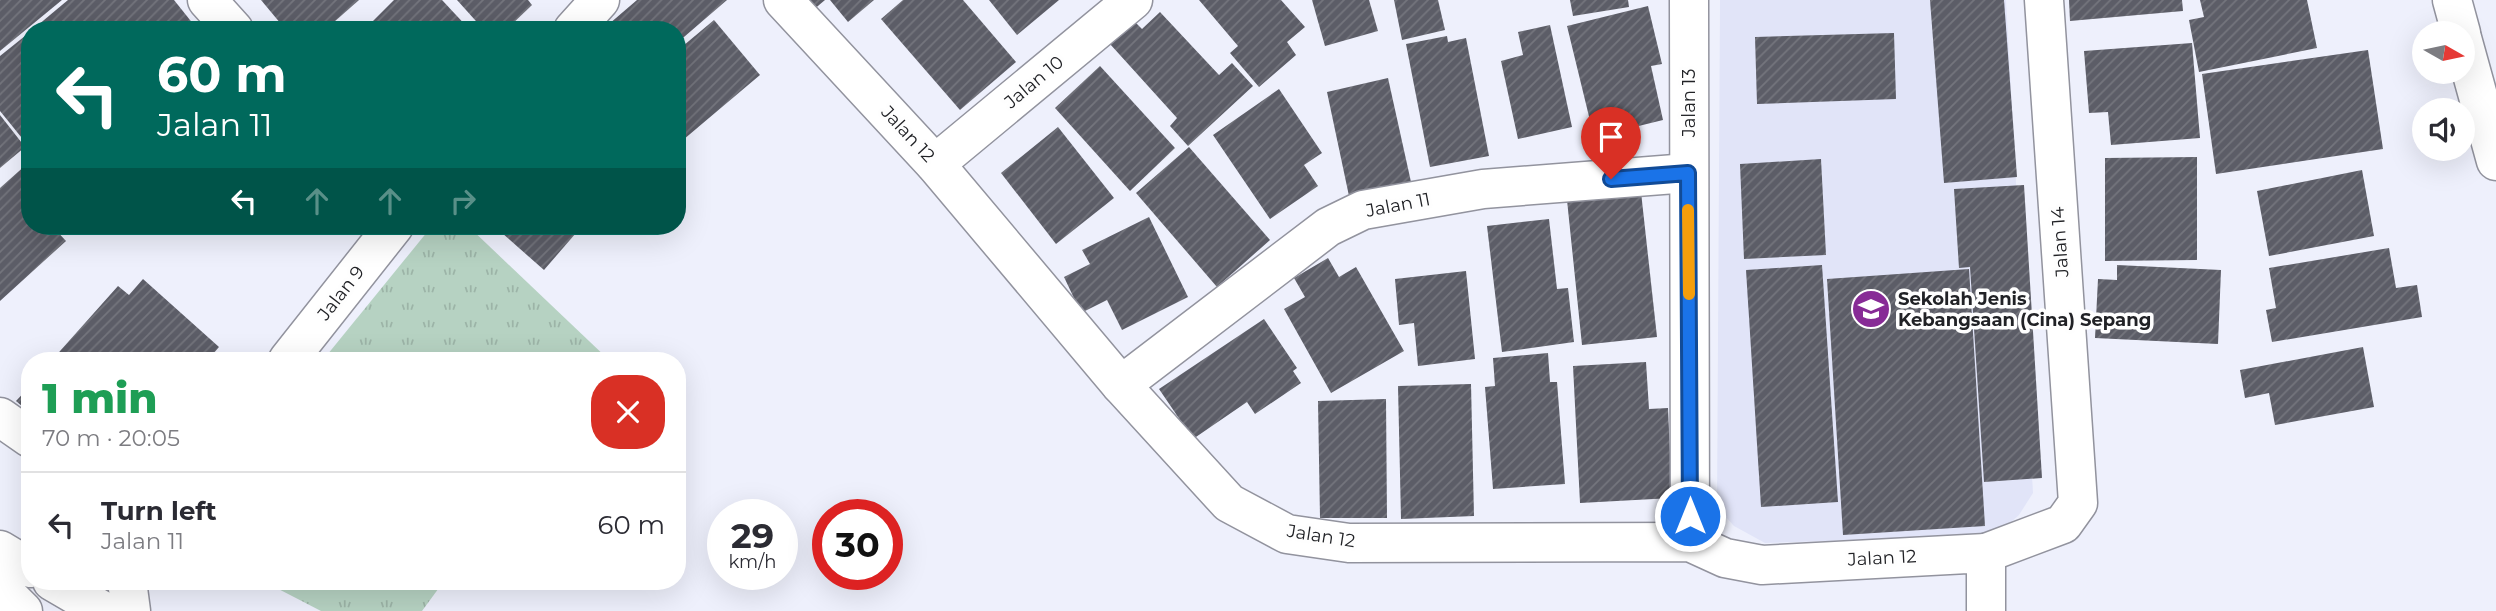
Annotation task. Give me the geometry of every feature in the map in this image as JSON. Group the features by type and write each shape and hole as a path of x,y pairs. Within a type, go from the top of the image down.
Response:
{"street":[{"path":"208,0 226,21"},
{"path":"581,21 600,0"},
{"name":"Jalan 12","path":"783,0 935,164 1121,385 1229,503 1287,534 1349,543 1690,542 1725,558 1762,565 1986,553"},
{"name":"Jalan 10","path":"935,164 1133,0"},
{"name":"Jalan 13","path":"1689,0 1690,542"},
{"name":"Jalan 14","path":"1986,553 2063,524 2078,503 2044,0"},
{"path":"2452,0 2458,21"},
{"path":"2475,84 2496,161"},
{"name":"Jalan 11","path":"1121,385 1328,227 1363,210 1483,189 1688,173"},
{"name":"Jalan 9","path":"294,352 387,235"},
{"path":"0,417 21,432"},
{"path":"0,550 21,563"},
{"path":"1986,553 1986,611"},
{"path":"0,588 23,611"},
{"path":"67,590 103,611"},
{"path":"128,590 131,611"}],"shaded area":[{"name":"Sekolah Jenis Kebangsaan (Cina) Sepang","path":"1720,0 2006,0 2033,493 2019,515 2001,531 1989,536 1765,543 1734,526 1717,507"}],"green space":[{"path":"425,235 477,235 601,352 330,352"},
{"path":"280,590 437,590 422,611 321,611"}],"building":[{"path":"0,0 62,0 36,21 21,21 21,34 0,51"},
{"path":"68,0 174,0 191,21 43,21"},
{"path":"261,0 359,0 335,21 278,21"},
{"path":"394,0 442,0 462,21 373,21"},
{"path":"457,0 528,0 532,5 515,21 476,21"},
{"path":"637,0 727,0 686,35 686,21 612,21"},
{"path":"803,0 825,0 812,11"},
{"path":"830,0 874,0 848,22"},
{"path":"903,0 963,0 1016,62 960,110 881,19"},
{"path":"989,0 1059,0 1017,35"},
{"path":"1199,0 1281,0 1305,27 1287,42 1296,55 1259,87 1230,53 1238,46"},
{"path":"1312,0 1369,0 1378,31 1325,46"},
{"path":"1394,0 1438,0 1445,30 1402,40"},
{"path":"1570,0 1628,0 1629,7 1573,16"},
{"path":"1930,0 2004,0 2017,177 1944,183"},
{"path":"2069,0 2182,0 2183,11 2070,21"},
{"path":"2200,0 2307,0 2317,48 2199,72 2189,20 2204,17"},
{"path":"1648,6 1662,64 1651,66 1663,120 1594,137 1567,26"},
{"path":"1160,12 1219,75 1232,63 1253,86 1188,146 1170,126 1177,118 1110,44 1134,21 1142,29"},
{"path":"714,20 760,75 686,137 686,43"},
{"path":"1550,25 1572,127 1518,139 1501,61 1523,55 1518,32"},
{"path":"1894,33 1896,99 1757,104 1755,37"},
{"path":"1447,36 1448,42 1466,38 1489,156 1430,167 1406,44"},
{"path":"21,39 21,137 0,111 0,56"},
{"path":"2192,43 2200,138 2111,145 2108,112 2089,113 2084,51"},
{"path":"2368,50 2383,149 2216,174 2202,74"},
{"path":"1100,66 1175,148 1130,191 1055,108"},
{"path":"1388,78 1411,182 1349,196 1327,92"},
{"path":"1279,89 1322,153 1304,165 1318,186 1270,219 1213,135"},
{"path":"0,115 21,142 21,150 0,168"},
{"path":"1058,127 1114,198 1056,244 1001,173"},
{"path":"1189,147 1270,240 1217,287 1136,193"},
{"path":"2197,157 2197,260 2105,261 2105,158"},
{"path":"1821,159 1826,255 1744,259 1740,164"},
{"path":"21,169 21,235 60,235 66,241 0,301 0,188"},
{"path":"2362,170 2374,236 2269,256 2257,191"},
{"path":"2024,185 2042,478 1984,482 1970,267 1959,268 1954,189"},
{"path":"1641,192 1657,337 1582,345 1567,200"},
{"path":"1149,217 1188,297 1122,330 1107,300 1081,313 1064,277 1090,264 1082,250"},
{"path":"1549,219 1557,289 1568,288 1574,342 1502,352 1487,226"},
{"path":"504,235 574,235 544,270"},
{"path":"2389,248 2396,288 2417,285 2422,317 2272,342 2266,310 2276,308 2269,268"},
{"path":"1328,258 1339,277 1356,267 1404,351 1331,393 1284,309 1305,297 1294,278"},
{"path":"1822,265 1838,502 1761,507 1746,270"},
{"path":"2117,265 2221,270 2218,344 2095,338 2098,279 2117,280"},
{"path":"1969,269 1985,526 1843,535 1827,279"},
{"path":"1466,271 1475,359 1418,366 1414,323 1399,325 1395,279"},
{"path":"143,279 219,347 215,352 59,352 118,286 129,295"},
{"path":"1264,319 1297,368 1293,371 1301,383 1255,414 1247,402 1193,439 1159,389"},
{"path":"2363,347 2374,407 2275,425 2269,393 2245,398 2240,370"},
{"path":"1548,353 1550,382 1557,382 1565,484 1493,489 1485,387 1495,386 1493,358"},
{"path":"1646,362 1649,409 1668,408 1672,498 1580,503 1573,366"},
{"path":"1471,384 1474,516 1401,519 1398,386"},
{"path":"1386,399 1387,518 1320,518 1318,401"}],"slow traffic":[{"path":"1688,210 1689,294"}],"place":[{"name":"Sekolah Jenis Kebangsaan (Cina) Sepang","path":"1871,309"}],"route":[{"path":"1611,179 1688,173 1690,516"}]}
